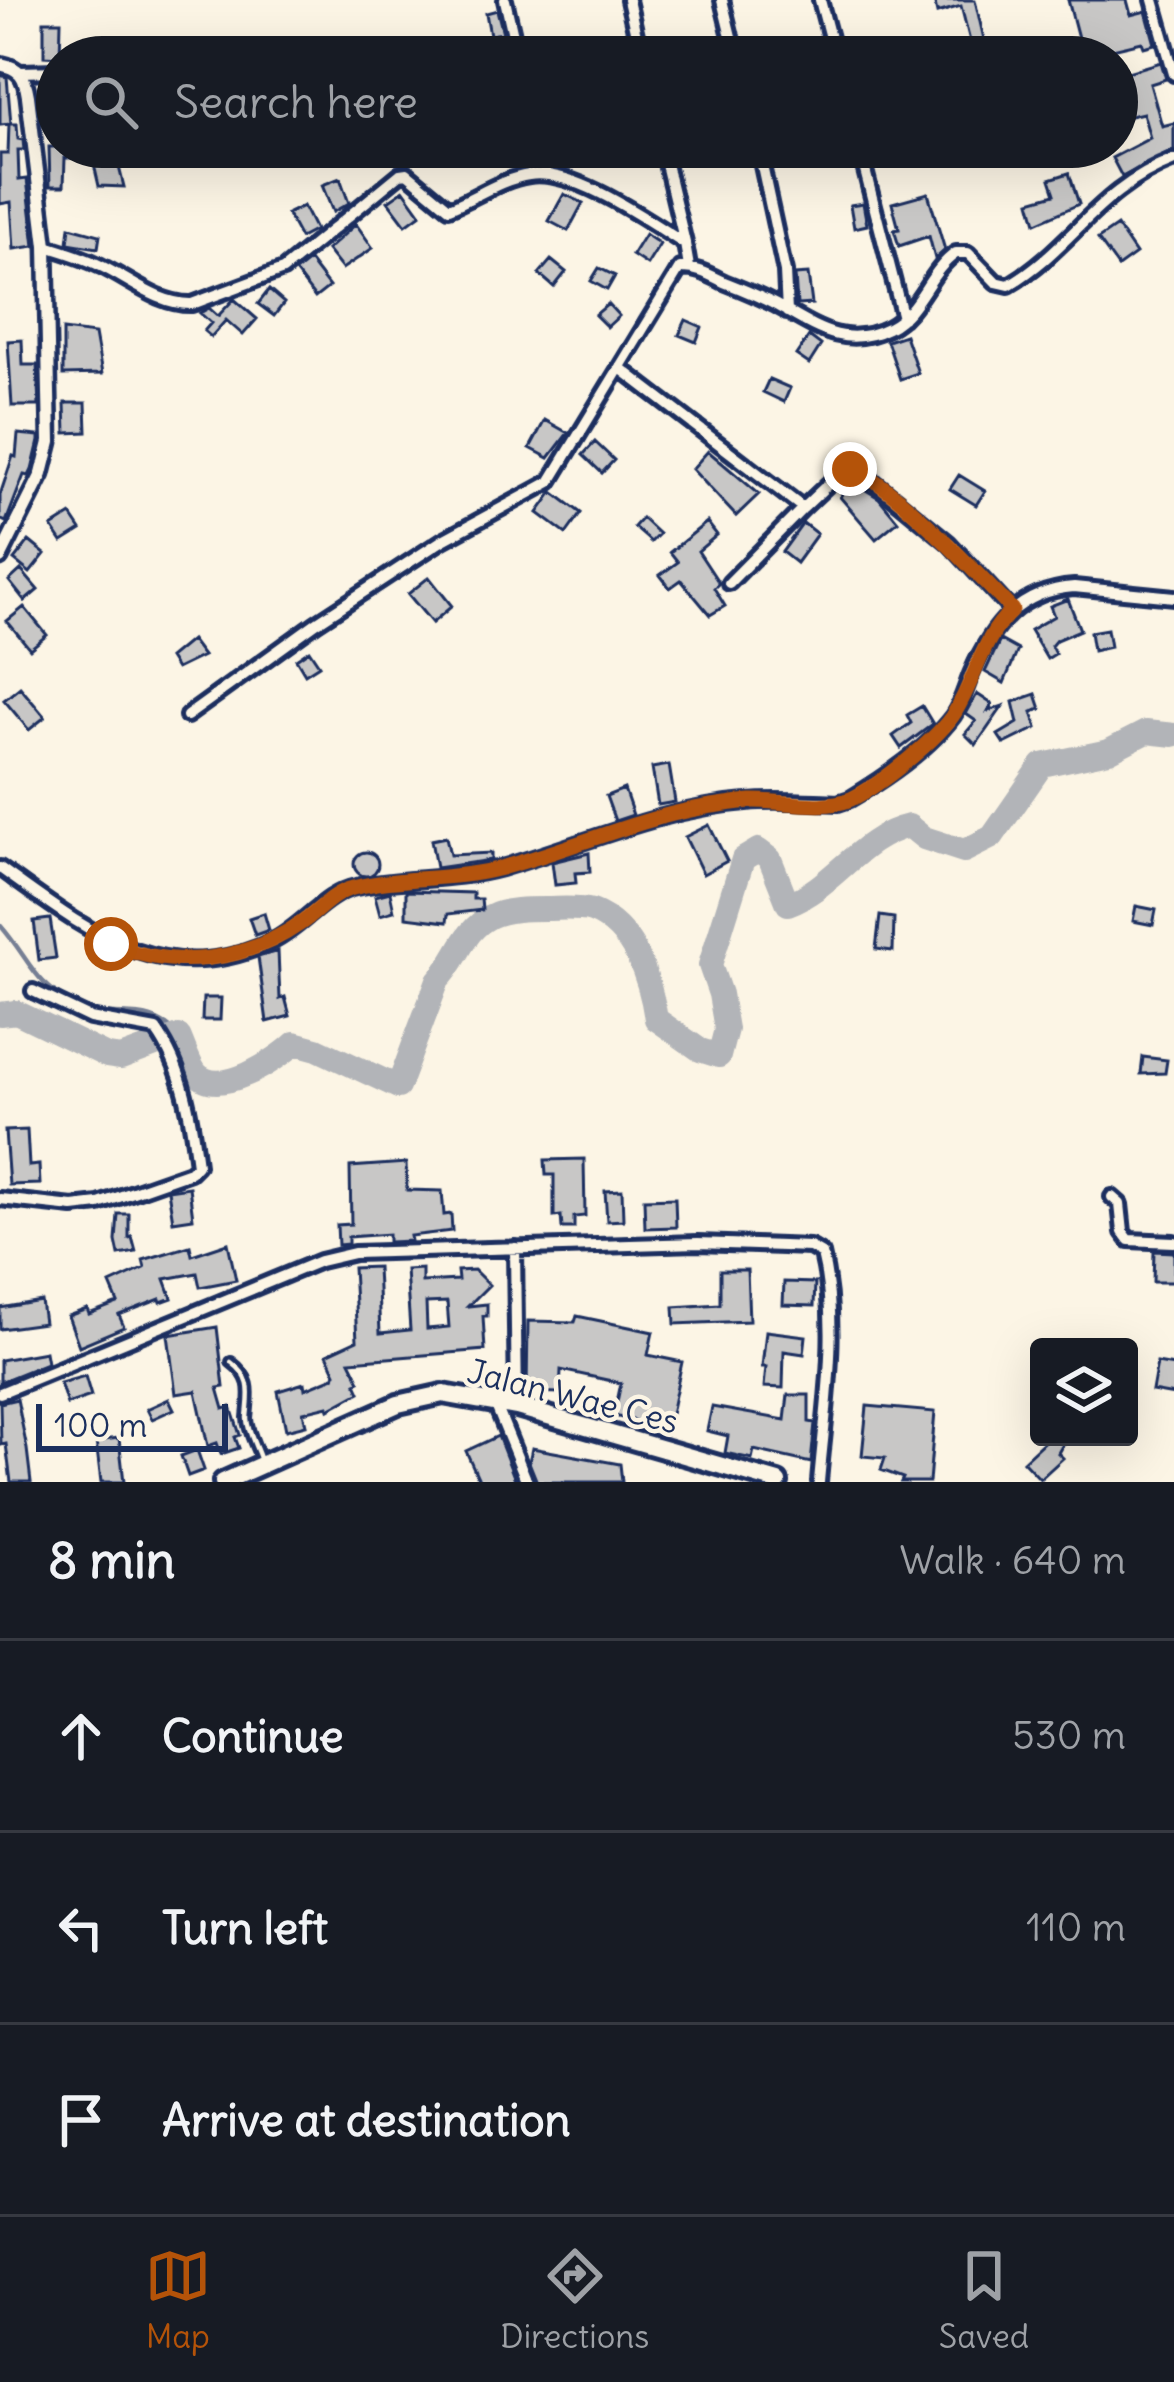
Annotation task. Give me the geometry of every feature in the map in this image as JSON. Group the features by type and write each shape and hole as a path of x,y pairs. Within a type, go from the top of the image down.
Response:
{"highway":[{"name":"Jalan Wae Ces","path":"223,1482 422,1397 454,1395 517,1407 778,1482"}],"street":[{"path":"505,0 513,36"},
{"path":"628,0 636,36"},
{"path":"722,0 731,36"},
{"path":"820,0 829,36"},
{"path":"1153,0 1174,74"},
{"path":"0,64 21,73 36,72"},
{"path":"21,73 36,163"},
{"path":"187,716 443,540 550,482 675,272 689,267 840,338 861,337 904,317 951,255 968,253 996,282 1010,285 1102,201 1142,173 1174,160"},
{"path":"0,558 42,474 50,442 46,246 37,168"},
{"path":"544,168 546,174"},
{"path":"667,168 689,267"},
{"path":"763,168 785,272 787,312"},
{"path":"865,168 904,317"},
{"path":"46,246 80,256 144,290 192,304 283,270 400,174 415,178 449,208 516,178 546,174 626,208 685,244"},
{"path":"620,368 803,508"},
{"path":"729,583 840,473 860,470 949,543 1012,610"},
{"path":"0,868 53,909 129,951 170,959 248,952 356,887 498,869 710,807 750,801 838,803 860,793 941,729 958,708 984,644 1012,610 1074,586 1174,597"},
{"path":"0,1199 73,1207 99,1204 190,1172 197,1165 174,1056 156,1030 91,1018 33,991"},
{"path":"1112,1197 1120,1204 1123,1232 1129,1240 1174,1242"},
{"path":"0,1393 320,1261 376,1250 789,1245 822,1254 827,1283 828,1367 819,1482"},
{"path":"515,1248 517,1407"},
{"path":"495,1403 527,1482"}],"lane":[{"path":"231,1362 248,1379 248,1422 262,1464"}],"building":[{"path":"934,0 975,0 983,36 969,36 961,6 937,13"},
{"path":"1068,0 1127,0 1131,15 1146,11 1155,44 1144,47 1138,36 1077,36"},
{"path":"497,10 503,33 490,35 486,13"},
{"path":"44,21 61,21 61,36 44,36"},
{"path":"1161,62 1166,79 1150,84 1162,126 1174,123 1174,150 1122,177 1117,168 1138,168 1138,144 1150,138 1143,113 1138,114 1138,69"},
{"path":"0,75 7,77 11,124 0,125"},
{"path":"9,124 17,124 18,139 23,140 24,150 18,150 19,180 27,179 35,246 14,249 11,202 0,204 0,154 8,154"},
{"path":"50,168 65,168 64,186 50,186"},
{"path":"95,168 119,168 124,187 99,186"},
{"path":"1069,173 1079,204 1036,223 1030,201 1055,194 1050,179"},
{"path":"340,178 349,203 333,212 322,185"},
{"path":"404,190 421,214 406,225 388,201"},
{"path":"928,193 945,250 935,259 929,236 899,246 894,230 899,229 892,203"},
{"path":"564,194 583,203 568,231 549,221"},
{"path":"863,203 867,225 854,228 850,205"},
{"path":"303,206 315,230 300,238 287,214"},
{"path":"356,224 373,248 342,269 327,250"},
{"path":"1117,226 1136,254 1118,267 1098,239"},
{"path":"70,227 100,235 98,248 68,243"},
{"path":"645,234 660,244 647,265 632,255"},
{"path":"551,260 566,272 554,287 539,274"},
{"path":"309,261 329,287 315,298 295,272"},
{"path":"599,268 615,276 607,290 591,281"},
{"path":"808,274 812,304 797,305 795,275"},
{"path":"269,290 284,303 274,316 258,304"},
{"path":"234,299 257,319 243,335 226,320 211,337 204,331 211,323 200,313 209,308 218,316"},
{"path":"608,304 619,316 607,327 595,315"},
{"path":"686,320 702,327 696,342 679,335"},
{"path":"63,330 95,334 102,374 63,375"},
{"path":"905,335 918,373 900,379 887,341"},
{"path":"809,336 821,345 809,364 796,355"},
{"path":"22,340 23,365 37,365 39,406 12,406 8,341"},
{"path":"769,379 790,388 784,402 763,392"},
{"path":"65,403 86,403 87,432 66,433"},
{"path":"545,420 568,433 549,458 530,448"},
{"path":"18,434 39,436 39,441 32,470 24,475 6,522 0,519 0,495 16,457"},
{"path":"595,442 614,460 602,473 583,455"},
{"path":"708,451 759,494 736,516 692,469"},
{"path":"959,475 985,491 976,505 950,489"},
{"path":"851,481 879,498 898,521 876,539 840,497"},
{"path":"553,492 581,513 566,534 538,513"},
{"path":"71,515 81,530 62,542 52,527"},
{"path":"642,518 659,534 651,542 634,527"},
{"path":"707,522 717,535 698,551 719,583 714,588 725,606 710,615 681,580 670,588 660,575 678,562 670,552"},
{"path":"803,523 817,534 796,563 782,552"},
{"path":"29,541 45,554 30,573 14,560"},
{"path":"21,570 38,590 25,601 9,581"},
{"path":"429,577 452,606 432,623 408,594"},
{"path":"1068,599 1080,630 1056,640 1051,646 1055,654 1047,659 1030,630 1054,616 1050,606"},
{"path":"24,607 47,635 30,649 7,621"},
{"path":"1107,629 1110,647 1093,651 1090,632"},
{"path":"191,640 203,656 176,669 169,658"},
{"path":"1000,640 1018,650 1004,683 985,672"},
{"path":"309,650 319,665 305,674 296,659"},
{"path":"20,687 45,717 29,730 4,700"},
{"path":"977,694 992,704 988,711 1003,706 976,745 965,734 976,721 966,714"},
{"path":"1036,694 1041,709 1032,712 1037,728 1004,744 998,735 1018,723 1013,702"},
{"path":"922,706 933,724 901,748 893,736 911,723 907,715"},
{"path":"669,765 675,802 658,805 652,768"},
{"path":"624,789 633,815 615,821 606,796"},
{"path":"709,825 727,861 703,874 685,837"},
{"path":"446,837 450,855 491,853 491,860 436,868 431,840"},
{"path":"366,852 378,864 366,876 354,864"},
{"path":"589,853 590,872 575,873 576,883 555,885 552,862"},
{"path":"406,891 473,893 473,899 481,899 482,910 448,914 447,922 406,917"},
{"path":"390,892 394,911 380,915 375,896"},
{"path":"1136,906 1156,910 1153,925 1133,921"},
{"path":"264,913 269,930 255,935 249,918"},
{"path":"880,916 894,918 893,951 876,949"},
{"path":"50,919 56,958 39,960 34,921"},
{"path":"278,951 280,999 285,997 290,1016 267,1022 258,957"},
{"path":"203,998 221,998 220,1020 202,1020"},
{"path":"1143,1057 1167,1060 1165,1073 1141,1074"},
{"path":"27,1130 29,1166 39,1165 40,1184 9,1185 5,1131"},
{"path":"584,1159 585,1216 574,1217 574,1228 562,1228 561,1216 554,1217 554,1175 546,1175 545,1160"},
{"path":"406,1163 407,1190 442,1191 444,1215 451,1214 452,1231 410,1236 411,1241 388,1242 388,1234 348,1237 348,1244 338,1245 337,1225 351,1224 350,1167"},
{"path":"189,1187 193,1218 173,1221 168,1190"},
{"path":"622,1190 623,1220 607,1221 605,1191"},
{"path":"675,1198 676,1227 645,1228 644,1199"},
{"path":"118,1214 129,1214 129,1238 136,1252 119,1255"},
{"path":"228,1243 236,1280 200,1287 197,1273 165,1279 172,1298 119,1315 124,1327 79,1346 68,1316 118,1303 110,1284 145,1268 143,1260 190,1246 192,1255"},
{"path":"1154,1251 1174,1252 1174,1282 1153,1282"},
{"path":"377,1267 380,1333 410,1330 406,1270 422,1269 422,1282 458,1280 457,1271 474,1270 489,1285 468,1306 487,1304 485,1350 350,1361 360,1392 329,1409 303,1412 306,1425 286,1430 278,1391 304,1383 305,1389 334,1377 327,1354 357,1340 353,1268","holes":["447,1302 449,1327 427,1329 426,1303"]},
{"path":"720,1270 747,1270 749,1321 675,1324 674,1307 720,1304"},
{"path":"784,1282 815,1283 814,1306 783,1305"},
{"path":"41,1301 44,1323 0,1329 0,1308"},
{"path":"577,1316 653,1332 648,1355 682,1362 668,1428 614,1416 621,1383 561,1370 560,1393 527,1392 528,1321 575,1322"},
{"path":"217,1327 224,1387 218,1388 224,1409 231,1407 240,1435 235,1437 239,1448 221,1454 217,1443 208,1446 196,1391 176,1394 168,1335"},
{"path":"766,1331 806,1336 804,1354 784,1351 783,1388 764,1387"},
{"path":"45,1352 47,1363 0,1382 0,1360"},
{"path":"1157,1363 1174,1366 1174,1395 1152,1391"},
{"path":"85,1376 91,1396 67,1404 60,1383"},
{"path":"788,1395 809,1395 809,1422 815,1423 811,1463 754,1450 752,1459 725,1453 728,1436 707,1431 712,1407 785,1420"},
{"path":"17,1399 31,1482 11,1482 6,1444 1,1445 0,1403"},
{"path":"169,1399 174,1409 152,1419 147,1409"},
{"path":"867,1406 935,1412 929,1482 901,1482 903,1478 881,1470 885,1458 862,1456"},
{"path":"498,1436 516,1482 480,1482 466,1451"},
{"path":"119,1438 124,1482 101,1482 96,1441"},
{"path":"1039,1446 1062,1446 1058,1453 1063,1458 1040,1479 1023,1461"},
{"path":"532,1448 620,1464 622,1482 537,1482 529,1462"},
{"path":"197,1450 204,1470 188,1476 181,1456"}],"waterway":[{"path":"0,1014 16,1012 107,1056 121,1058 179,1036 193,1069 206,1080 219,1082 247,1074 295,1043 398,1087 438,980 473,930 503,912 575,909 607,919 629,942 644,971 656,1019 700,1050 719,1056 726,1029 710,965 743,859 758,850 770,859 788,904 819,886 875,840 909,826 924,838 964,851 992,837 1042,765 1109,751 1146,732 1174,735"},
{"path":"0,925 41,979 61,997 90,1011 154,1019 179,1036"}],"route":[{"path":"111,944 170,959 248,952 306,920 344,890 498,869 686,811 750,801 838,803 860,793 953,715 984,644 1012,610 949,543 860,470 850,469"}]}
